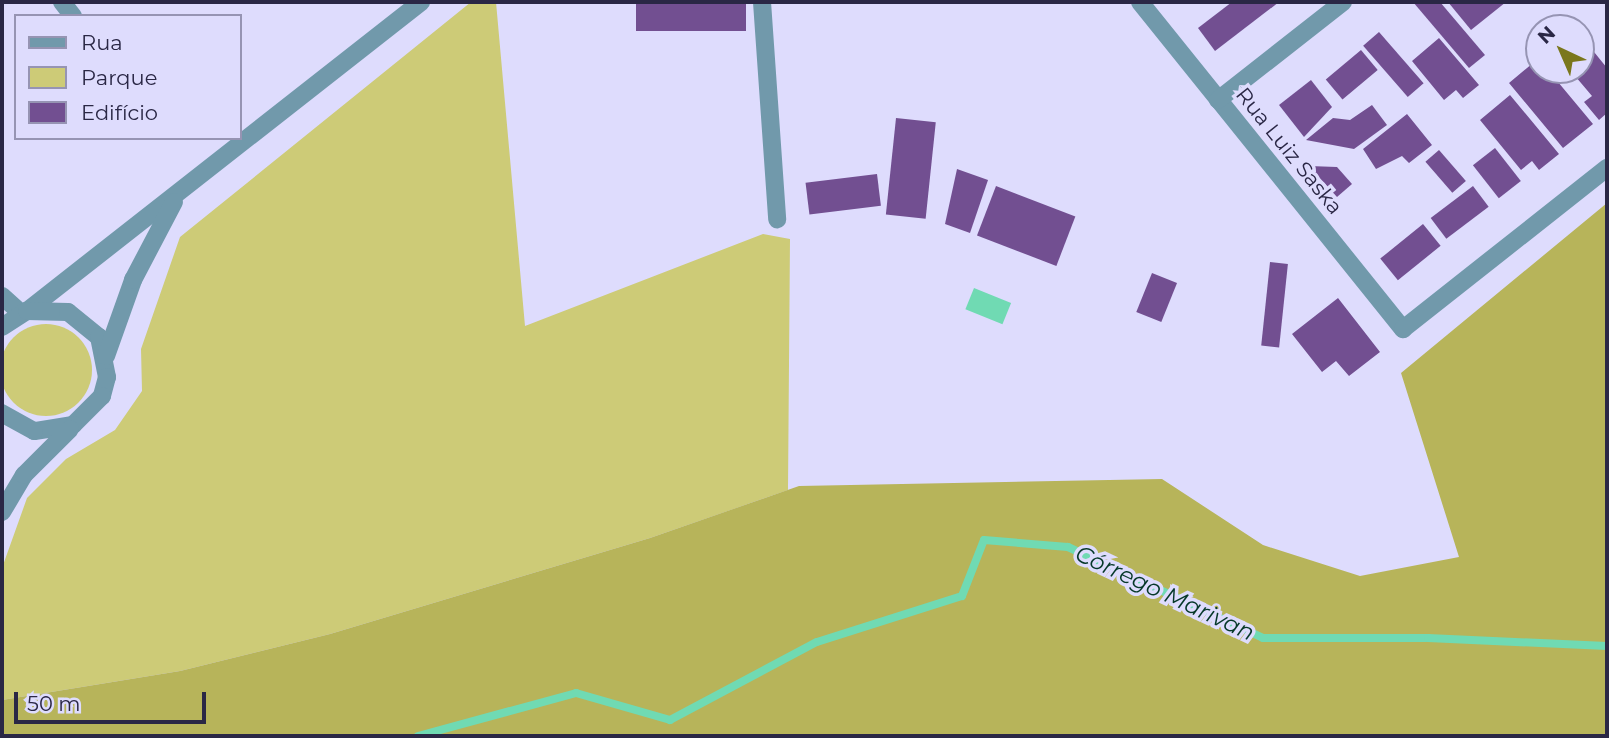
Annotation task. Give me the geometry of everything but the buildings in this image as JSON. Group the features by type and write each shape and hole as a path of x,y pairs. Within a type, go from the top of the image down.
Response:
{"street":[{"path":"2,327 177,196 421,2"},
{"path":"762,2 777,219"},
{"name":"Rua Luiz Saska","path":"1140,2 1402,329 1607,168"},
{"path":"1218,100 1343,2"},
{"path":"2,512 24,475 102,397 106,356 133,280 177,196"},
{"path":"2,296 24,312 68,312 99,337 106,356"},
{"path":"2,413 34,431 74,425"}],"green space":[{"path":"471,2 496,2 525,326 763,234 790,239 788,490 650,538 330,634 180,671 2,700 2,568 27,498 66,459 115,430 142,391 141,349 180,237"},
{"path":"46,324 64,327 79,337 89,352 92,370 89,388 79,403 64,413 46,416 28,413 13,403 3,388 0,370 3,352 13,337 28,327"}],"shaded area":[{"path":"1607,203 1607,736 2,736 2,700 180,671 330,634 650,538 799,486 1162,479 1263,545 1360,576 1459,557 1401,373"},
{"path":"974,288 1011,303 1002,324 965,309"}],"waterway":[{"name":"Córrego Marivan","path":"418,736 576,693 670,720 817,642 962,596 984,540 1068,547 1263,638 1428,638 1607,646"}]}
